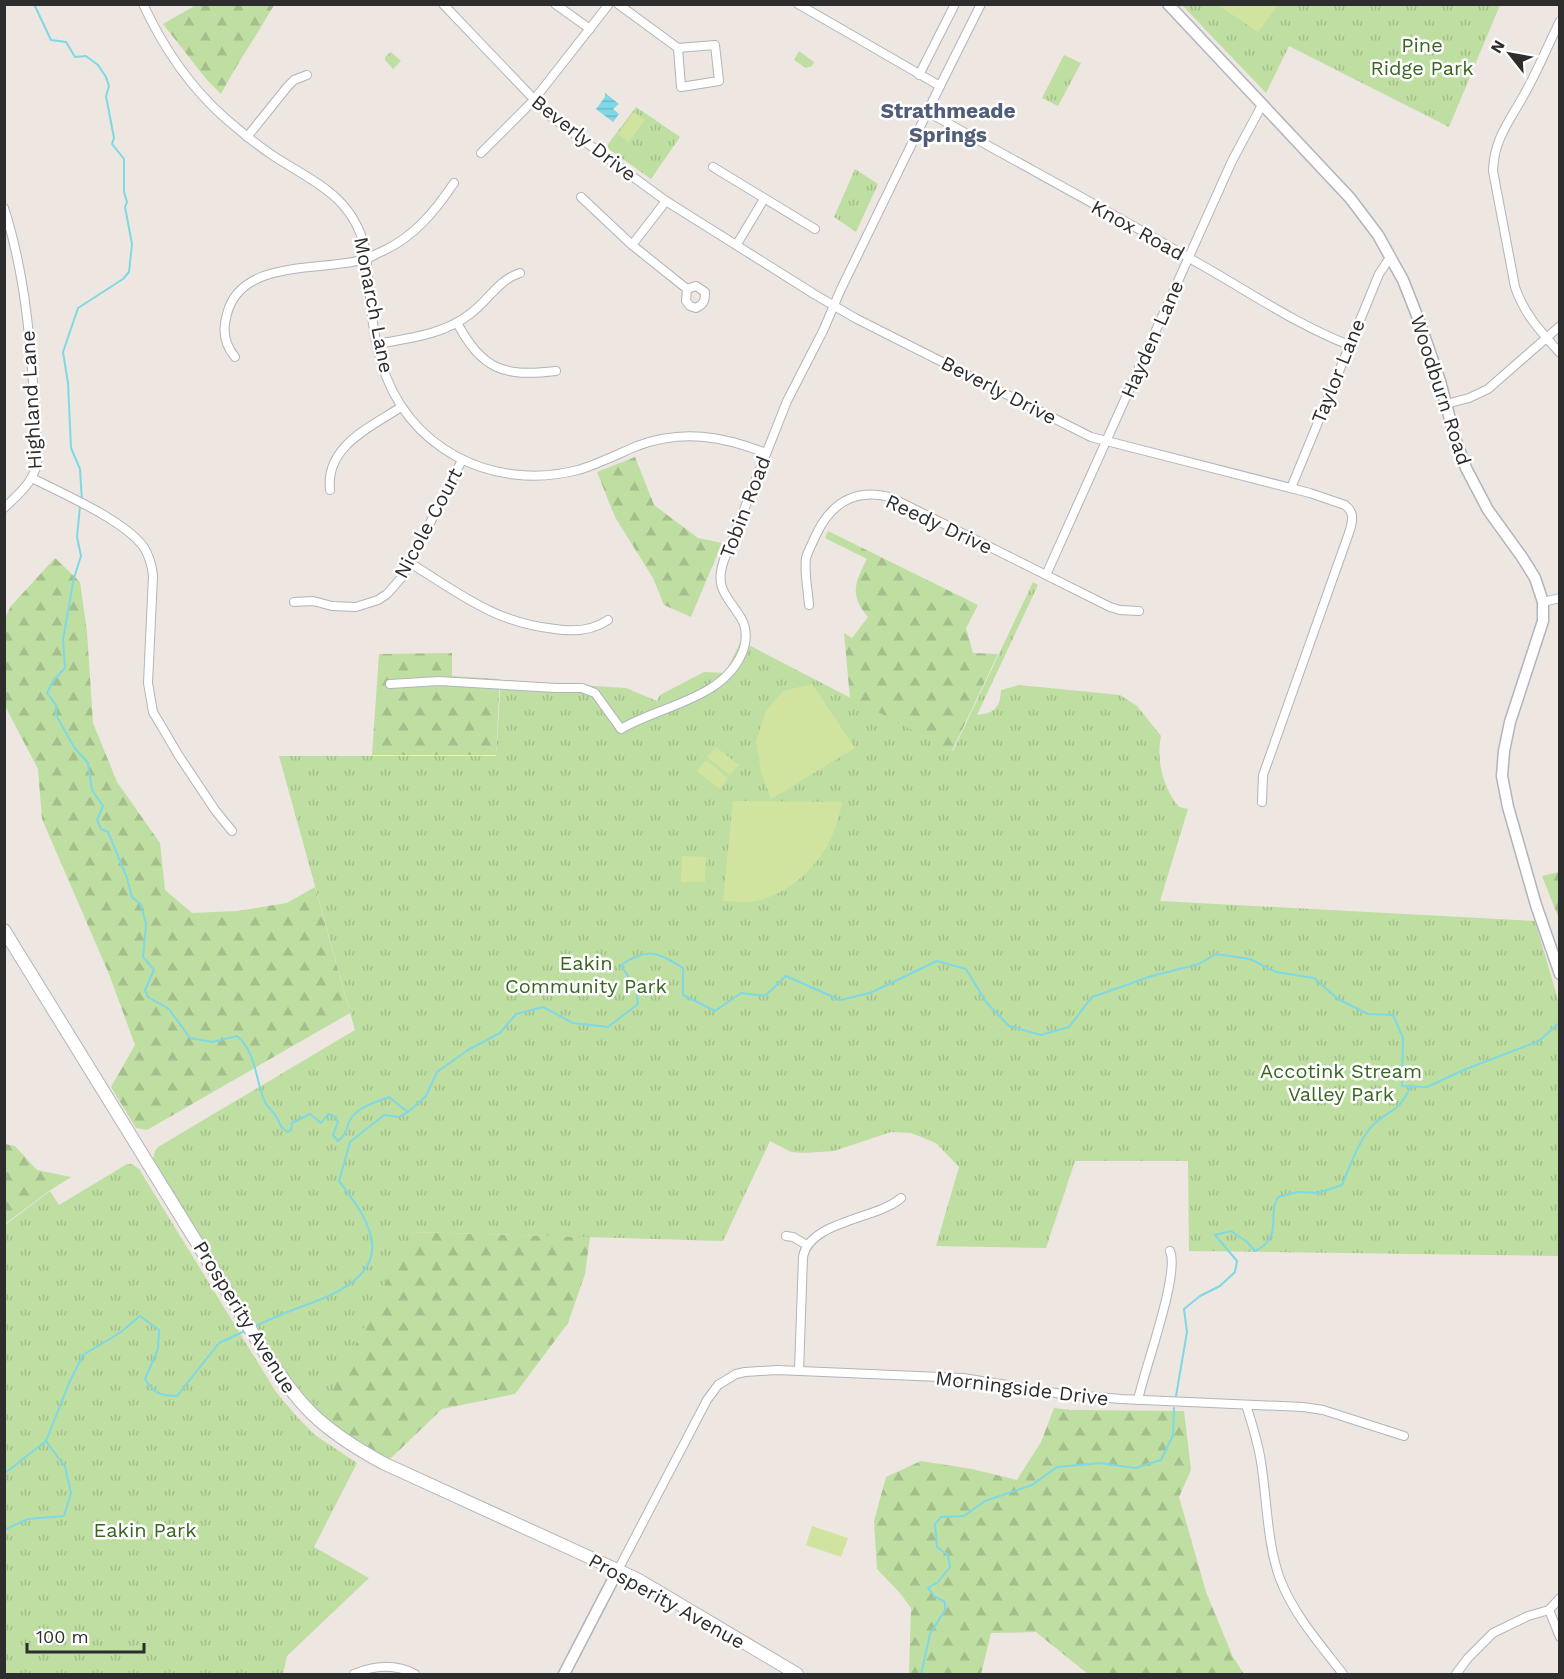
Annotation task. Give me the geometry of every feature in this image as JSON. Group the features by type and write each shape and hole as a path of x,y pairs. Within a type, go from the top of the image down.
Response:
{"main road":[{"name":"Prosperity Avenue","path":"4,930 260,1345 284,1382 305,1408 325,1427 355,1448 422,1481 618,1570 708,1620 797,1674"}],"street":[{"name":"Monarch Lane","path":"142,4 161,40 189,80 223,117 272,155 339,198 356,221 362,234 367,259 376,344 386,377 401,406 423,433 436,444 462,460 496,472 547,476 581,469 656,440 688,435 722,438 766,453"},
{"name":"Beverly Drive","path":"442,4 533,101 550,116 666,201 834,305 1106,442 1291,488 1345,505 1355,511 1344,549 1263,775 1262,802"},
{"path":"555,4 590,29"},
{"path":"481,153 533,101 609,4"},
{"path":"618,4 678,48 715,45 719,81 681,87 678,48"},
{"path":"798,4 940,86"},
{"path":"919,75 955,4"},
{"name":"Tobin Road","path":"390,684 439,681 582,688 595,693 621,729 649,714 697,695 728,676 742,654 747,633 740,617 721,588 719,578 721,568 787,401 981,4"},
{"name":"Woodburn Road","path":"1168,4 1366,217 1391,256 1418,318 1466,468 1488,510 1528,566 1541,592 1543,621 1506,736 1502,776 1508,807 1536,905 1560,974"},
{"path":"1560,21 1524,95 1500,135 1493,164 1515,287 1525,311 1560,353"},
{"path":"247,137 288,86 294,80 307,75"},
{"name":"Hayden Lane","path":"1046,575 1232,161 1262,105"},
{"name":"Knox Road","path":"928,112 1189,258 1273,308 1328,337 1349,345"},
{"path":"713,167 815,230"},
{"path":"235,357 227,345 226,317 233,299 247,284 266,274 367,259 392,247 428,219 454,183"},
{"path":"581,197 632,245 687,290"},
{"path":"737,244 764,199"},
{"path":"632,245 666,201"},
{"name":"Highland Lane","path":"4,208 18,256 31,350 38,455 36,470 32,478 125,530 138,540 149,557 153,576 148,683 153,712 179,756 232,831"},
{"name":"Taylor Lane","path":"1291,488 1379,274 1391,256"},
{"path":"376,344 428,334 457,323 473,312 499,285 520,273"},
{"path":"457,323 475,352 495,367 518,373 556,371"},
{"path":"1446,404 1469,398 1488,389 1560,326"},
{"path":"330,490 331,465 342,449 401,406"},
{"name":"Nicole Court","path":"294,602 313,601 343,608 368,604 378,600 396,585 410,563 462,460"},
{"path":"4,508 27,486 32,478"},
{"name":"Reedy Drive","path":"809,605 807,557 820,526 826,515 842,502 852,497 869,494 890,497 1110,607 1130,612 1139,611"},
{"path":"410,563 486,611 523,624 561,630 583,630 608,620"},
{"path":"1543,602 1560,598"},
{"path":"799,1371 803,1257 807,1245 823,1232 889,1206 901,1198"},
{"path":"786,1236 793,1237 807,1245"},
{"path":"1138,1400 1167,1294 1173,1262 1170,1251"},
{"name":"Morningside Drive","path":"618,1570 707,1400 718,1385 726,1379 745,1372 799,1371 963,1378 1062,1394 1138,1400 1303,1407 1323,1410 1404,1436"},
{"path":"1246,1405 1256,1435 1280,1578 1295,1610 1343,1674"},
{"path":"564,1674 618,1570"},
{"path":"1456,1674 1468,1658 1493,1633 1528,1616 1549,1610 1560,1598"},
{"path":"1549,1610 1560,1637"},
{"path":"354,1674 366,1669 387,1666 415,1674"}],"green space":[{"path":"1278,4 1258,32 1218,5"},
{"path":"196,5 274,5 221,94 207,80 163,24"},
{"name":"Pine Ridge Park","path":"1182,5 1500,5 1449,127 1289,46 1266,93"},
{"path":"799,51 814,62 812,66 806,68 794,60"},
{"path":"391,52 401,61 393,69 385,60"},
{"path":"1064,55 1081,63 1058,106 1042,98"},
{"path":"636,107 680,137 651,179 606,147"},
{"path":"634,112 645,120 629,142 618,134"},
{"path":"855,169 878,184 856,232 834,217"},
{"path":"635,457 654,505 698,538 722,543 691,617 664,605 653,578 615,517 597,472"},
{"path":"828,531 978,605 966,628 973,653 998,654 952,751 850,698 844,633 852,638 868,617 856,595 859,575 867,559 825,538"},
{"path":"55,558 80,582 87,632 93,723 117,782 160,843 165,890 192,913 237,911 287,903 315,887 350,1013 147,1130 136,1128 111,1087 135,1045 109,974 42,819 38,769 5,706 5,618 11,606"},
{"path":"1033,582 1038,585 977,715 988,713 998,705 1001,690 1019,685 1120,695 1137,706 1161,736 1159,755 1165,783 1179,807 1188,809 1160,901 1535,921 1559,1003 1559,1256 1189,1251 1188,1161 1075,1161 1046,1248 936,1246 959,1167 936,1143 911,1133 891,1132 834,1151 804,1153 791,1152 770,1141 723,1241 411,1232 320,1416 286,1373 153,1160 158,1147 355,1030 279,756 496,756 501,680 626,688 657,701 660,695 704,672 725,673 741,641 953,751"},
{"path":"452,653 452,676 500,679 496,755 372,755 379,654"},
{"path":"812,684 855,748 771,799 761,772 756,741 766,711 783,691"},
{"path":"716,747 739,765 730,775 707,757"},
{"path":"706,760 728,778 720,789 697,771"},
{"path":"733,801 842,802 832,835 814,865 802,877 773,895 756,901 744,902 723,901"},
{"path":"682,856 706,857 705,882 681,882"},
{"path":"1560,872 1559,919 1542,876"},
{"path":"5,1144 15,1146 37,1170 71,1177 5,1224"},
{"name":"Eakin Park","path":"127,1164 132,1164 139,1169 276,1392 315,1435 357,1463 314,1547 369,1578 287,1656 283,1674 5,1674 5,1225 50,1191 59,1205"},
{"path":"410,1232 590,1237 585,1274 568,1323 515,1394 442,1409 390,1459 363,1447 319,1415"},
{"path":"1054,1408 1184,1411 1191,1470 1179,1497 1206,1592 1233,1657 1244,1674 1088,1674 1036,1632 991,1633 981,1674 909,1674 911,1608 877,1569 874,1521 886,1477 921,1461 972,1469 1017,1480 1041,1442"},
{"path":"812,1526 848,1538 841,1557 806,1545"}],"water":[{"path":"605,93 619,104 613,109 619,114 613,122 596,109 605,97"}],"waterway":[{"path":"34,4 51,40 66,42 75,57 86,56 98,65 106,77 109,86 106,96 114,138 112,144 124,159 124,192 127,202 125,207 132,244 129,272 123,279 78,308 63,352 68,383 71,448 80,469 82,501"},
{"path":"80,506 77,537 81,556 74,578 63,639 65,668 53,681 47,693 56,705 56,715 74,747 88,763 92,790 103,806 97,820 101,829 108,832 127,878 132,897 141,905 146,924 143,957 154,970 145,990 148,997 169,1009 190,1038 212,1042 237,1036 244,1043 252,1059 265,1102 282,1128 288,1132 291,1130 292,1123 310,1114 321,1123 328,1114 335,1117 338,1122 333,1135 338,1141 344,1135 353,1115 367,1105 389,1097 408,1112"},
{"path":"255,1326 339,1291 362,1273 369,1262 372,1249 370,1233 357,1206 339,1181 350,1142 384,1115 399,1117 408,1112 426,1096 437,1072 468,1050 500,1033 516,1014 543,1007 573,1023 608,1027 638,1004 636,989 621,965 630,959 646,954 659,955 683,968 683,995 715,1011 741,993 765,996 786,976 840,1000 870,993 937,961 966,969 986,1002 1009,1026 1041,1035 1069,1027 1092,997 1152,976 1199,964 1216,954 1250,959 1276,972 1314,978 1338,999 1368,1014 1393,1015 1403,1038 1402,1086 1427,1087 1466,1069 1539,1041 1560,1022"},
{"path":"1176,1396 1187,1332 1184,1309 1200,1296 1220,1286 1235,1272 1237,1261 1215,1235 1231,1231 1255,1251 1262,1247 1273,1231 1274,1208 1278,1197 1298,1192 1318,1193 1342,1185 1365,1135 1375,1123 1398,1106 1410,1088"},
{"path":"4,1530 28,1519 64,1516 71,1493 65,1467 46,1441 83,1355 121,1332 140,1316 159,1330 158,1349 145,1379 158,1393 177,1396 219,1343 247,1330"},
{"path":"921,1674 930,1634 945,1610 945,1602 934,1596 928,1588 938,1582 950,1567 948,1555 937,1547 935,1524 941,1517 964,1516 985,1501 1032,1485 1057,1467 1100,1463 1135,1468 1161,1460 1173,1435 1174,1408"},
{"path":"4,1474 46,1441"}],"district":[{"name":"Strathmeade Springs","path":"948,122"}],"park label":[{"name":"Eakin Community Park","path":"586,974"},
{"name":"Accotink Stream Valley Park","path":"1341,1082"}]}
